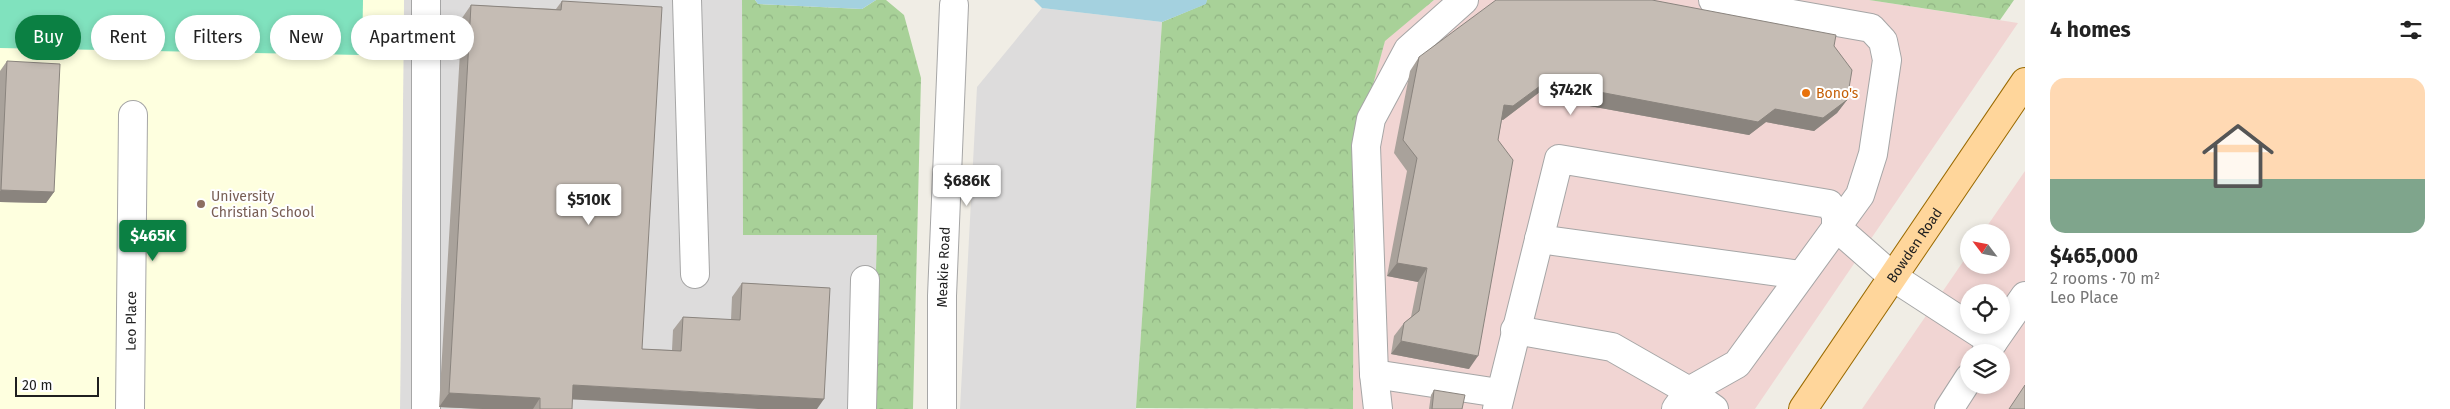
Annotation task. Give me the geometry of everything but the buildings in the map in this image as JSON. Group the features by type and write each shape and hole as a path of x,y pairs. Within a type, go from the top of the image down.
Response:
{"main road":[{"name":"Bowden Road","path":"1803,409 2025,82"}],"street":[{"path":"426,0 426,409"},
{"path":"687,0 694,274"},
{"path":"1378,409 1374,374 1366,146 1371,119 1408,50 1464,0"},
{"path":"1682,400 1737,364 1860,196 1874,154 1887,60 1883,41 1871,28 1713,0"},
{"name":"Meakie Road","path":"942,409 942,296 954,5"},
{"name":"Leo Place","path":"130,409 133,115"},
{"path":"1374,374 1498,401 1559,159 1829,204 1836,214 1836,227 1893,277 1985,344"},
{"path":"1538,239 1801,276"},
{"path":"862,409 864,280"},
{"path":"1991,344 2025,296"},
{"path":"1515,330 1612,347 1682,400 1714,409"},
{"path":"1949,409 1960,392"}],"shaded area":[{"name":"University Christian School","path":"0,0 404,0 404,15 351,15 351,60 403,60 400,409 0,409"},
{"path":"404,0 742,0 743,235 877,235 872,409 400,409 403,60 474,60 474,15 404,15"},
{"path":"1434,0 1869,0 2018,23 1755,409 1353,409 1354,154 1385,40"},
{"path":"1042,8 1162,22 1136,409 960,409 977,87"},
{"path":"2025,171 2025,409 1862,409 1960,266 1960,274 2010,274 2010,224 1989,224"}],"green space":[{"path":"0,0 363,0 363,15 351,15 351,55 341,55 341,15 270,15 270,53 260,53 260,15 175,15 175,51 165,51 165,15 91,15 91,50 81,50 81,15 15,15 15,48 0,48"},
{"path":"742,0 755,0 758,4 862,9 876,0 886,0 904,15 921,78 913,409 872,409 877,235 743,235"},
{"path":"1207,0 1434,0 1385,41 1354,154 1353,409 1136,408 1162,22 1205,4"},
{"path":"1869,0 2014,0 2000,20"}],"water":[{"path":"755,0 876,0 862,9 758,4"},
{"path":"1034,0 1207,0 1206,4 1162,22 1042,8"}],"place":[{"name":"Bono's","path":"1806,93"},
{"name":"University Christian School","path":"201,204"}]}
